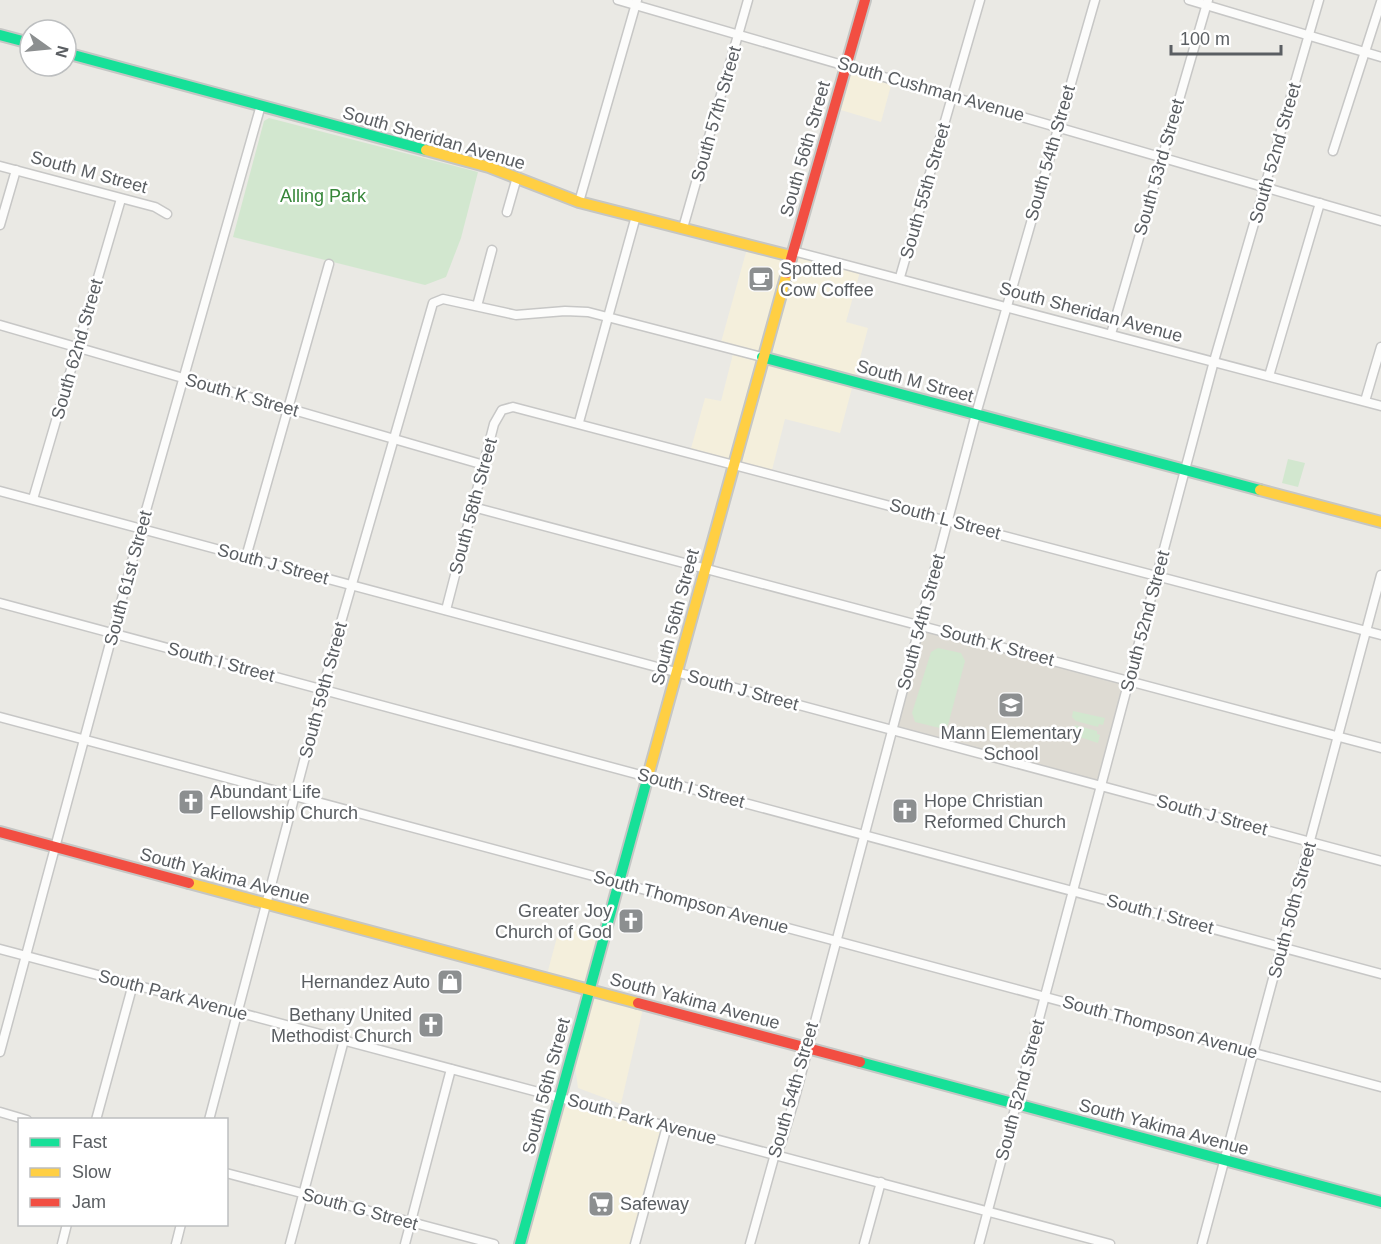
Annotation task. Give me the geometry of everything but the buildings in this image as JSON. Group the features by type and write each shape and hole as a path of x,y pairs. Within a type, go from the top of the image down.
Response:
{"main road":[{"name":"South 56th Street","path":"520,1244 762,357 865,0"},
{"path":"0,35 18,40"},
{"name":"South Sheridan Avenue","path":"78,55 517,177 579,202 792,254"},
{"name":"South M Street","path":"762,357 1381,522"},
{"name":"South Yakima Avenue","path":"0,832 1381,1202"}],"street":[{"name":"South Cushman Avenue","path":"618,0 636,2 1381,221"},
{"name":"South 57th Street","path":"683,228 748,0"},
{"name":"South 55th Street","path":"900,277 980,0"},
{"name":"South 54th Street","path":"750,1244 775,1154 781,1144 794,1101 806,1048 976,414 1095,0"},
{"path":"1189,0 1207,3 1381,57"},
{"name":"South 52nd Street","path":"979,1244 1214,361 1319,0"},
{"path":"579,202 636,2"},
{"path":"1334,151 1381,2"},
{"name":"South 53rd Street","path":"1111,334 1207,3"},
{"name":"South 61st Street","path":"0,1052 141,528 261,105"},
{"name":"South M Street","path":"0,166 155,207 167,214"},
{"path":"0,225 16,170"},
{"path":"507,212 517,177"},
{"name":"South 62nd Street","path":"33,499 121,198"},
{"path":"1269,376 1320,203"},
{"path":"579,422 636,216"},
{"path":"477,306 492,250"},
{"name":"South Sheridan Avenue","path":"792,254 900,277 1381,406"},
{"path":"246,556 329,264"},
{"name":"South M Street","path":"437,300 522,315 574,310 608,316 762,357"},
{"name":"South 59th Street","path":"209,1118 351,584 394,440 428,313 437,300"},
{"name":"South K Street","path":"0,325 484,465"},
{"path":"1365,401 1381,347"},
{"name":"South L Street","path":"509,407 522,407 1381,635"},
{"name":"South 58th Street","path":"446,610 496,419 502,410 509,407"},
{"name":"South J Street","path":"0,491 1381,861"},
{"name":"South K Street","path":"473,507 1381,748"},
{"name":"South 50th Street","path":"1202,1244 1381,575"},
{"name":"South I Street","path":"0,603 1381,974"},
{"name":"South Thompson Avenue","path":"0,717 1381,1087"},
{"name":"South Park Avenue","path":"0,949 881,1182 1092,1242 1110,1244"},
{"path":"96,1118 133,984"},
{"path":"290,1244 344,1040"},
{"path":"405,1244 451,1069"},
{"path":"0,1112 23,1118"},
{"path":"635,1244 668,1126"},
{"name":"South G Street","path":"228,1174 494,1244"},
{"path":"864,1244 881,1182"},
{"path":"62,1244 66,1226"},
{"path":"176,1244 180,1226"}],"shaded area":[{"path":"846,65 893,78 881,122 834,108"},
{"path":"748,245 793,251 861,268 846,322 868,328 840,433 785,419 771,474 690,452 705,398 721,401 734,350 720,346"},
{"name":"Mann Elementary School","path":"920,625 1129,681 1102,785 893,729"},
{"path":"560,926 604,938 590,990 546,978"},
{"path":"590,990 644,1004 621,1104 578,1088 573,1052"},
{"path":"560,1097 667,1126 635,1244 520,1244"}],"green space":[{"name":"Alling Park","path":"269,118 478,172 461,238 446,277 425,285 233,237 264,121"},
{"path":"1288,459 1305,463 1298,487 1282,483"},
{"path":"938,648 961,653 965,661 948,725 944,729 915,722 912,713 931,652"},
{"path":"1073,711 1105,718 1103,725 1099,724 1098,727 1076,721 1072,717"},
{"path":"1075,725 1097,731 1100,735 1098,743 1067,733 1069,727 1074,728"}],"traffic: fast":[{"path":"0,35 18,40"},
{"path":"78,56 426,150"},
{"path":"762,357 1260,490"},
{"path":"520,1244 648,776"},
{"path":"860,1062 1381,1202"}],"traffic: slow":[{"path":"426,150 489,167 579,202 791,256"},
{"path":"648,776 787,273"},
{"path":"1260,490 1381,522"},
{"path":"189,883 638,1003"}],"traffic: jam":[{"path":"787,273 865,0"},
{"path":"0,832 189,883"},
{"path":"638,1003 860,1062"}],"place":[{"name":"Spotted Cow Coffee","path":"761,279"},
{"name":"Mann Elementary School","path":"1011,705"},
{"name":"Abundant Life Fellowship Church","path":"191,802"},
{"name":"Hope Christian Reformed Church","path":"905,811"},
{"name":"Greater Joy Church of God","path":"631,921"},
{"name":"Hernandez Auto","path":"450,982"},
{"name":"Bethany United Methodist Church","path":"431,1025"},
{"name":"Safeway","path":"601,1204"}]}
